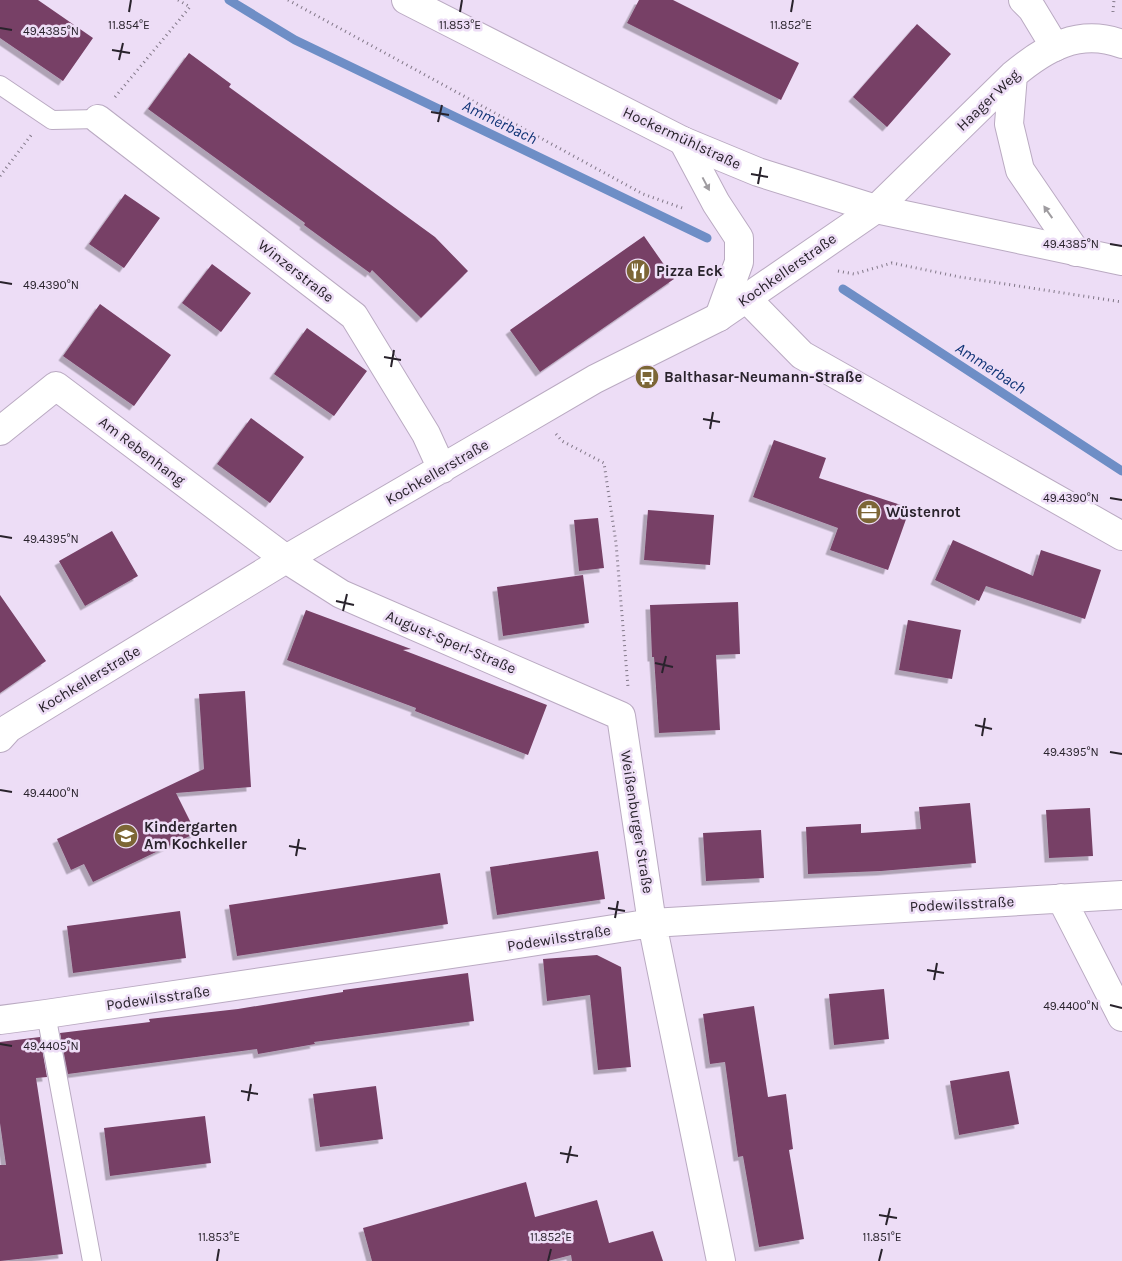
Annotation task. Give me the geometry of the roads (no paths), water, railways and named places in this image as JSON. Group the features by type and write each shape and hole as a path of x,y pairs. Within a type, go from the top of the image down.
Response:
{"street":[{"name":"Hockermühlstraße","path":"406,0 683,141 758,172 876,209 1076,252 1122,260"},
{"path":"1031,3 1055,47"},
{"name":"Haager Weg","path":"876,209 1013,75 1045,50 1075,39 1111,40 1122,44"},
{"path":"1013,75 1009,124 1020,170 1076,252"},
{"name":"Winzerstraße","path":"98,119 354,316 426,434 442,469"},
{"path":"683,141 716,203 739,238 739,262 719,317"},
{"name":"Kochkellerstraße","path":"0,738 9,728 286,559 595,379 719,317 876,209"},
{"path":"747,299 802,355 1122,536"},
{"name":"Am Rebenhang","path":"0,431 56,386 286,559"},
{"name":"August-Sperl-Straße","path":"286,559 341,594 621,716"},
{"name":"Weißenburger Straße","path":"621,716 652,923 722,1261"},
{"name":"Podewilsstraße","path":"0,1020 652,923 1122,895"},
{"path":"1061,898 1122,1017"}],"lane":[{"path":"0,84 52,120 98,119"},
{"path":"46,1014 92,1261"}],"waterway":[{"name":"Ammerbach","path":"229,0 295,40 707,238"},
{"name":"Ammerbach","path":"843,289 1122,471"}],"place":[{"name":"Pizza Eck","path":"638,271"},
{"name":"Balthasar-Neumann-Straße","path":"647,377"},
{"name":"Wüstenrot","path":"869,512"},
{"name":"Kindergarten Am Kochkeller","path":"126,836"}]}
